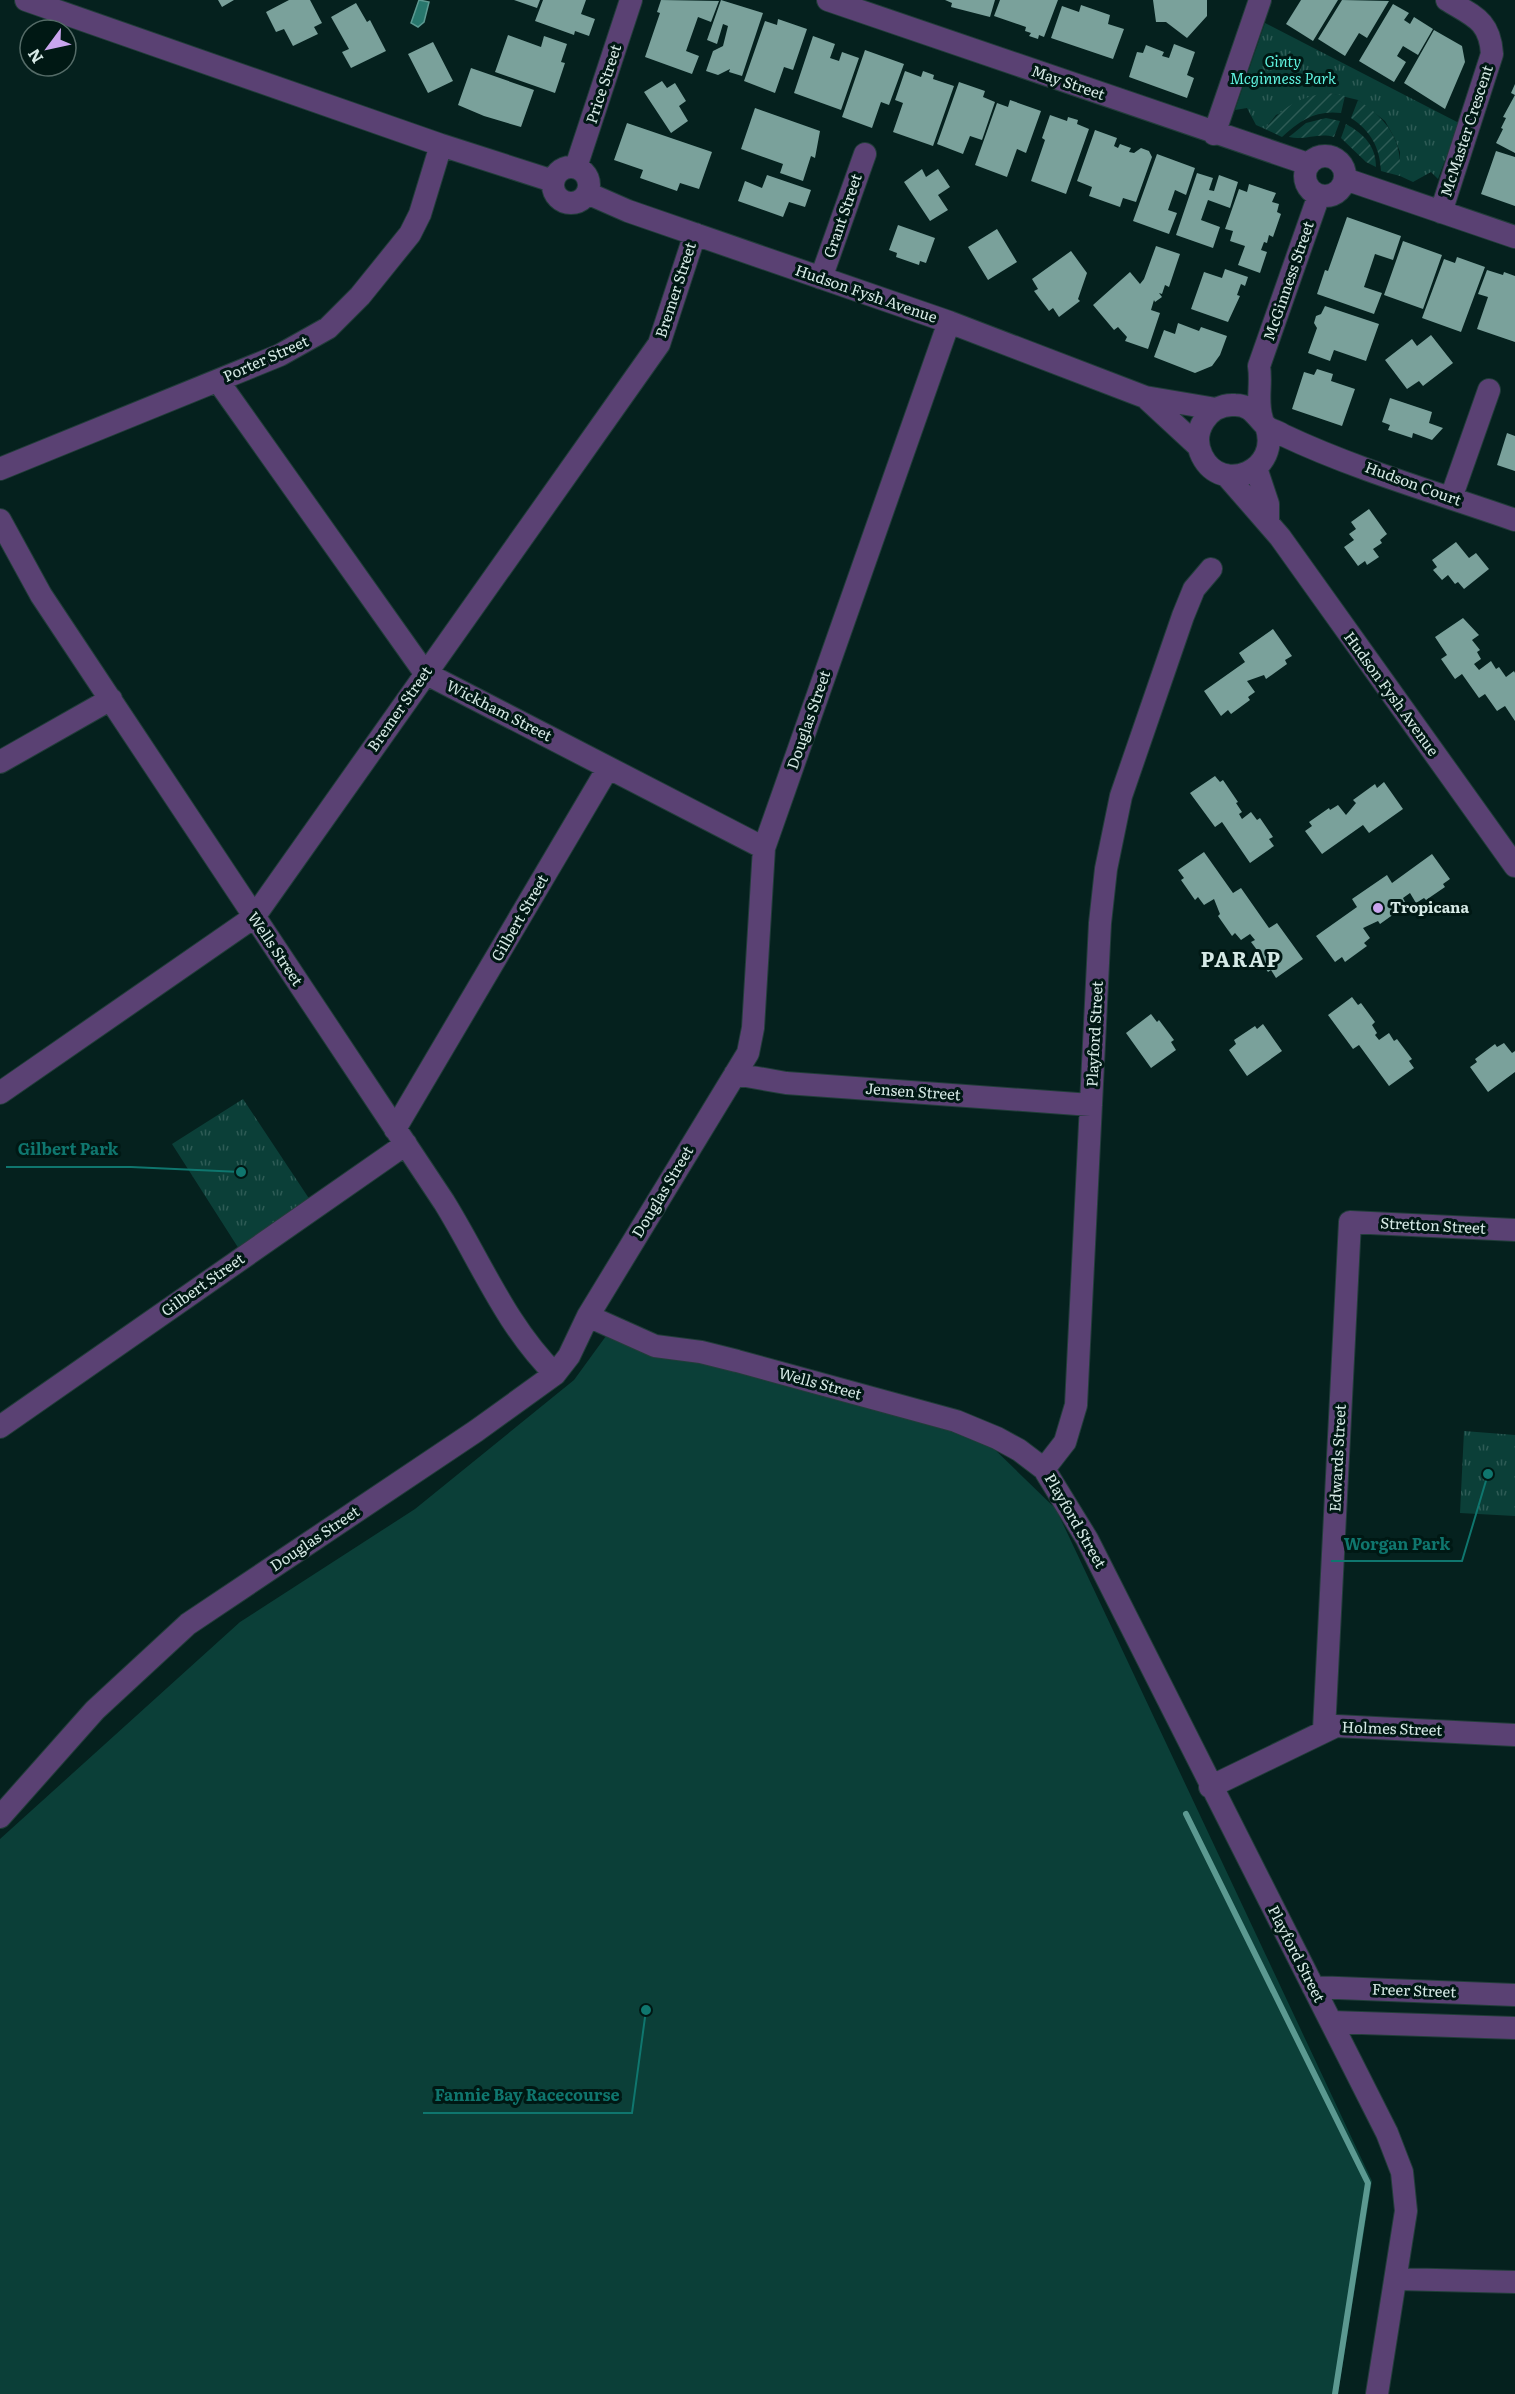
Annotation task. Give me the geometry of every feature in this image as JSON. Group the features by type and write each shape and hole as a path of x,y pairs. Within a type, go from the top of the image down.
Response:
{"street":[{"path":"26,0 441,146 553,181"},
{"name":"Price Street","path":"576,167 631,0"},
{"name":"May Street","path":"828,0 1214,134 1308,164"},
{"path":"1214,134 1260,0"},
{"name":"McMaster Crescent","path":"1442,212 1492,54 1489,31 1483,23 1447,0"},
{"name":"Porter Street","path":"0,469 218,381 312,339 344,314 410,234 420,214 441,146"},
{"name":"Grant Street","path":"821,278 865,154"},
{"path":"1319,156 1333,157 1343,166 1345,179 1338,191 1333,195 1319,195 1306,183 1308,164 1319,156"},
{"path":"576,167 588,181 587,193 580,201 565,202 553,192 553,181 561,169 576,167"},
{"path":"1345,179 1515,237"},
{"name":"Hudson Fysh Avenue","path":"587,193 694,234 949,322 1145,397"},
{"name":"McGinness Street","path":"1259,366 1319,195"},
{"name":"Bremer Street","path":"0,1093 254,917 659,344 694,234"},
{"name":"Douglas Street","path":"0,1817 95,1710 188,1624 476,1431 555,1374 569,1356 588,1316 735,1074 752,1042 764,848 949,322"},
{"path":"1199,447 1201,426 1242,390 1247,377 1259,366"},
{"path":"1259,366 1261,378 1257,403 1269,446 1260,463 1268,504 1268,520"},
{"name":"Wickham Street","path":"218,381 425,673 764,848"},
{"path":"1451,498 1489,390"},
{"path":"1145,397 1221,407 1242,406 1264,423"},
{"path":"1145,397 1199,447 1211,468 1226,475 1241,475 1260,463 1311,448"},
{"name":"Hudson Court","path":"1264,423 1311,448 1515,520"},
{"name":"Hudson Fysh Avenue","path":"1226,475 1268,520 1515,866"},
{"name":"Wells Street","path":"0,520 41,595 463,1233 495,1294 525,1340 555,1374"},
{"name":"Playford Street","path":"1211,568 1194,589 1183,616 1121,796 1106,869 1100,923 1076,1405 1065,1442 1044,1469 1088,1539 1210,1787 1387,2133 1402,2172 1406,2211 1377,2394"},
{"path":"0,762 111,699"},
{"name":"Gilbert Street","path":"0,1427 401,1137 608,768"},
{"name":"Jensen Street","path":"735,1074 786,1083 1091,1105"},
{"name":"Stretton Street","path":"1350,1222 1515,1230"},
{"name":"Edwards Street","path":"1324,1730 1350,1222"},
{"name":"Wells Street","path":"588,1316 655,1346 701,1352 956,1421 1019,1450 1044,1469"},
{"name":"Holmes Street","path":"1210,1787 1324,1730 1347,1725 1515,1736"},
{"name":"Freer Street","path":"1313,1987 1515,1995"},
{"path":"1330,2022 1515,2028"},
{"path":"1397,2279 1515,2282"}],"green space":[{"name":"Ginty Mcginness Park","path":"1265,23 1459,123 1438,179 1431,172 1413,182 1400,176 1400,152 1394,137 1385,121 1358,100 1329,93 1276,115 1265,129 1256,125 1247,108 1235,110"},
{"path":"1329,93 1345,96 1341,113 1316,115 1295,126 1282,137 1265,129 1278,114 1301,99"},
{"path":"1358,100 1385,123 1396,141 1400,176 1381,171 1379,155 1373,141 1369,134 1351,118"},
{"path":"1326,118 1340,121 1334,137 1322,135 1289,137 1306,123"},
{"path":"1346,124 1368,141 1374,153 1376,167 1366,162 1341,138"},
{"path":"243,1099 310,1200 239,1249 172,1144"},
{"path":"606,1336 986,1441 1056,1509 1372,2181 1338,2394 0,2394 0,1839 240,1622 415,1509 574,1380"},
{"path":"1464,1431 1515,1435 1515,1516 1460,1513"}],"shaded area":[{"path":"419,0 429,2 424,22 418,27 411,23"}],"building":[{"path":"218,0 234,0 222,7"},
{"path":"289,0 310,0 322,23 314,27 318,34 293,46 284,29 276,32 266,12"},
{"path":"514,0 540,0 537,8"},
{"path":"543,0 586,0 581,14 595,19 589,36 575,31 574,35 535,21"},
{"path":"661,0 719,1 711,22 698,17 686,51 699,56 692,74 645,57 660,13 657,12"},
{"path":"721,0 763,13 742,76 729,72 730,69 718,75 706,71 713,51 723,46 728,26 723,24 717,44 707,40"},
{"path":"945,0 995,0 990,17 951,7 952,3"},
{"path":"1000,0 1058,0 1044,37 1039,35 1038,39 1029,36 1031,33 1025,31 1026,27 994,16"},
{"path":"1153,0 1207,0 1207,16 1187,38 1166,22 1156,22"},
{"path":"1301,0 1338,0 1313,41 1286,24"},
{"path":"1342,0 1389,1 1367,38 1359,33 1345,56 1318,39"},
{"path":"356,3 367,22 370,20 386,51 351,68 342,52 349,49 331,17"},
{"path":"1393,4 1409,13 1404,20 1410,24 1414,17 1433,29 1418,55 1403,46 1397,56 1406,62 1394,82 1359,61"},
{"path":"1081,5 1110,15 1108,24 1124,29 1113,59 1051,38 1062,6 1079,12"},
{"path":"778,19 807,29 793,70 784,67 775,93 744,81 765,21 777,25"},
{"path":"1434,30 1462,46 1465,62 1445,109 1404,83"},
{"path":"508,35 541,47 544,36 567,44 561,62 565,63 555,93 495,72"},
{"path":"813,36 835,44 830,58 839,61 842,52 859,58 841,110 794,93"},
{"path":"433,42 453,81 428,93 408,54"},
{"path":"1174,44 1195,52 1187,75 1194,78 1187,98 1129,77 1137,52 1143,53 1146,45 1164,52 1162,56 1169,58"},
{"path":"865,50 904,64 889,105 881,102 872,128 842,117"},
{"path":"471,68 534,90 521,127 484,116 458,105"},
{"path":"905,71 921,77 923,71 934,75 933,79 954,86 933,146 893,132 903,103 895,100"},
{"path":"662,81 667,88 675,83 686,101 679,106 688,121 671,133 644,92"},
{"path":"959,82 985,91 983,97 995,102 982,140 970,136 963,154 937,144"},
{"path":"1515,95 1515,153 1496,143 1506,118 1503,117"},
{"path":"1010,100 1041,111 1026,153 1017,149 1007,177 975,165 997,103 1008,107"},
{"path":"755,108 820,131 815,158 811,156 803,181 780,173 783,164 741,149"},
{"path":"1050,115 1067,121 1068,117 1078,120 1077,124 1089,129 1066,194 1031,181 1045,140 1042,138"},
{"path":"627,123 712,152 699,189 680,183 677,191 640,178 643,170 614,160"},
{"path":"1095,130 1117,138 1114,146 1118,148 1120,144 1131,148 1129,152 1134,153 1141,148 1149,151 1152,157 1136,202 1123,198 1120,207 1089,196 1092,187 1077,181"},
{"path":"1496,151 1515,157 1515,206 1481,194"},
{"path":"1157,154 1195,168 1186,195 1175,190 1168,210 1177,213 1169,234 1133,221"},
{"path":"922,169 926,177 938,169 950,187 938,195 948,210 930,221 904,182"},
{"path":"1197,173 1213,178 1209,190 1214,191 1219,175 1238,182 1230,208 1208,200 1201,220 1220,227 1213,248 1176,235"},
{"path":"767,175 811,190 805,207 789,202 783,217 738,201 745,181 762,188"},
{"path":"1249,184 1276,193 1272,202 1279,204 1277,212 1281,214 1273,237 1269,235 1267,243 1264,242 1261,250 1267,252 1260,273 1238,265 1245,246 1230,241 1233,231 1225,229 1239,189 1247,192"},
{"path":"1347,217 1401,236 1393,260 1375,254 1364,287 1382,293 1374,314 1317,294 1325,270 1328,271"},
{"path":"898,225 935,238 926,263 920,261 919,265 896,257 897,253 889,250"},
{"path":"997,229 1017,262 988,280 968,247"},
{"path":"1403,241 1442,255 1423,309 1384,295"},
{"path":"1156,246 1180,254 1169,287 1165,285 1162,294 1159,293 1162,297 1155,302 1154,300 1151,310 1160,313 1148,349 1125,341 1127,337 1118,327 1114,330 1093,305 1130,272 1140,284"},
{"path":"1071,251 1087,273 1078,299 1080,301 1059,317 1053,308 1049,311 1034,291 1038,289 1032,279"},
{"path":"1457,257 1485,267 1461,332 1422,318 1444,259 1455,263"},
{"path":"1225,269 1248,277 1245,286 1241,284 1237,295 1240,296 1228,322 1191,309 1204,272 1222,278"},
{"path":"1487,270 1515,276 1515,342 1477,329 1488,297 1478,294"},
{"path":"1325,306 1379,324 1366,361 1334,350 1330,361 1308,353 1317,328 1314,323 1316,316 1321,314"},
{"path":"1178,323 1199,331 1201,327 1227,336 1220,355 1212,366 1195,373 1154,357 1164,330 1175,334"},
{"path":"1431,335 1453,363 1423,386 1419,381 1407,389 1385,360 1412,339 1417,346"},
{"path":"1317,369 1333,374 1331,381 1355,389 1342,426 1292,409 1304,372 1314,375"},
{"path":"1390,398 1432,412 1429,423 1443,428 1432,440 1413,433 1412,438 1388,430 1390,425 1382,422"},
{"path":"1507,433 1515,436 1515,471 1497,465"},
{"path":"1369,509 1387,534 1380,540 1382,543 1373,549 1379,557 1367,565 1365,561 1358,566 1344,547 1354,540 1349,534 1356,529 1351,522"},
{"path":"1456,542 1469,558 1476,553 1489,569 1464,589 1458,582 1455,584 1448,575 1442,580 1433,570 1437,567 1432,560"},
{"path":"1463,618 1479,635 1472,640 1480,650 1477,652 1481,659 1474,664 1479,670 1491,661 1496,669 1499,667 1506,677 1514,671 1515,721 1505,706 1497,711 1485,694 1479,698 1462,674 1455,679 1441,659 1447,655 1435,637"},
{"path":"1273,629 1292,656 1285,660 1287,664 1266,679 1264,675 1247,681 1255,692 1248,697 1250,700 1231,714 1228,710 1221,716 1204,691 1245,662 1239,653"},
{"path":"1215,776 1220,782 1223,780 1238,802 1236,803 1242,812 1239,814 1242,819 1251,812 1257,820 1260,818 1273,837 1269,839 1274,846 1250,863 1222,822 1215,827 1190,793"},
{"path":"1384,782 1403,809 1369,833 1363,825 1322,854 1305,831 1312,826 1309,822 1329,808 1330,810 1338,805 1346,815 1356,803 1353,800 1375,784 1377,788"},
{"path":"1204,852 1233,893 1241,888 1269,928 1277,923 1303,959 1276,978 1271,970 1268,972 1254,951 1257,950 1251,942 1255,940 1250,934 1241,940 1235,933 1232,936 1218,916 1220,914 1214,899 1204,905 1198,897 1195,900 1181,880 1184,878 1178,870"},
{"name":"Tropicana","path":"1432,854 1450,879 1443,884 1445,887 1426,900 1424,898 1416,903 1410,893 1403,898 1405,902 1399,907 1401,909 1380,924 1378,921 1363,928 1370,938 1364,943 1367,946 1345,962 1342,957 1335,962 1316,936 1357,907 1352,899 1387,875 1392,883"},
{"path":"1352,997 1358,1005 1361,1003 1375,1022 1372,1025 1379,1040 1389,1033 1394,1041 1397,1039 1412,1059 1409,1061 1414,1068 1389,1086 1359,1045 1353,1049 1328,1015"},
{"path":"1151,1014 1157,1022 1159,1020 1174,1040 1171,1042 1176,1050 1151,1068 1126,1033"},
{"path":"1263,1024 1282,1051 1247,1076 1229,1050 1236,1044 1234,1040 1255,1026 1257,1029"},
{"path":"1504,1043 1512,1053 1515,1051 1515,1072 1488,1092 1470,1067 1477,1062 1475,1059 1495,1044 1497,1047"}],"waterway":[{"path":"1186,1814 1368,2183 1335,2394"}],"place":[{"name":"Tropicana","path":"1378,908"},
{"name":"Gilbert Park","path":"241,1172"},
{"name":"Worgan Park","path":"1488,1474"},
{"name":"Fannie Bay Racecourse","path":"646,2010"}],"district":[{"name":"PARAP","path":"1241,960"}]}
